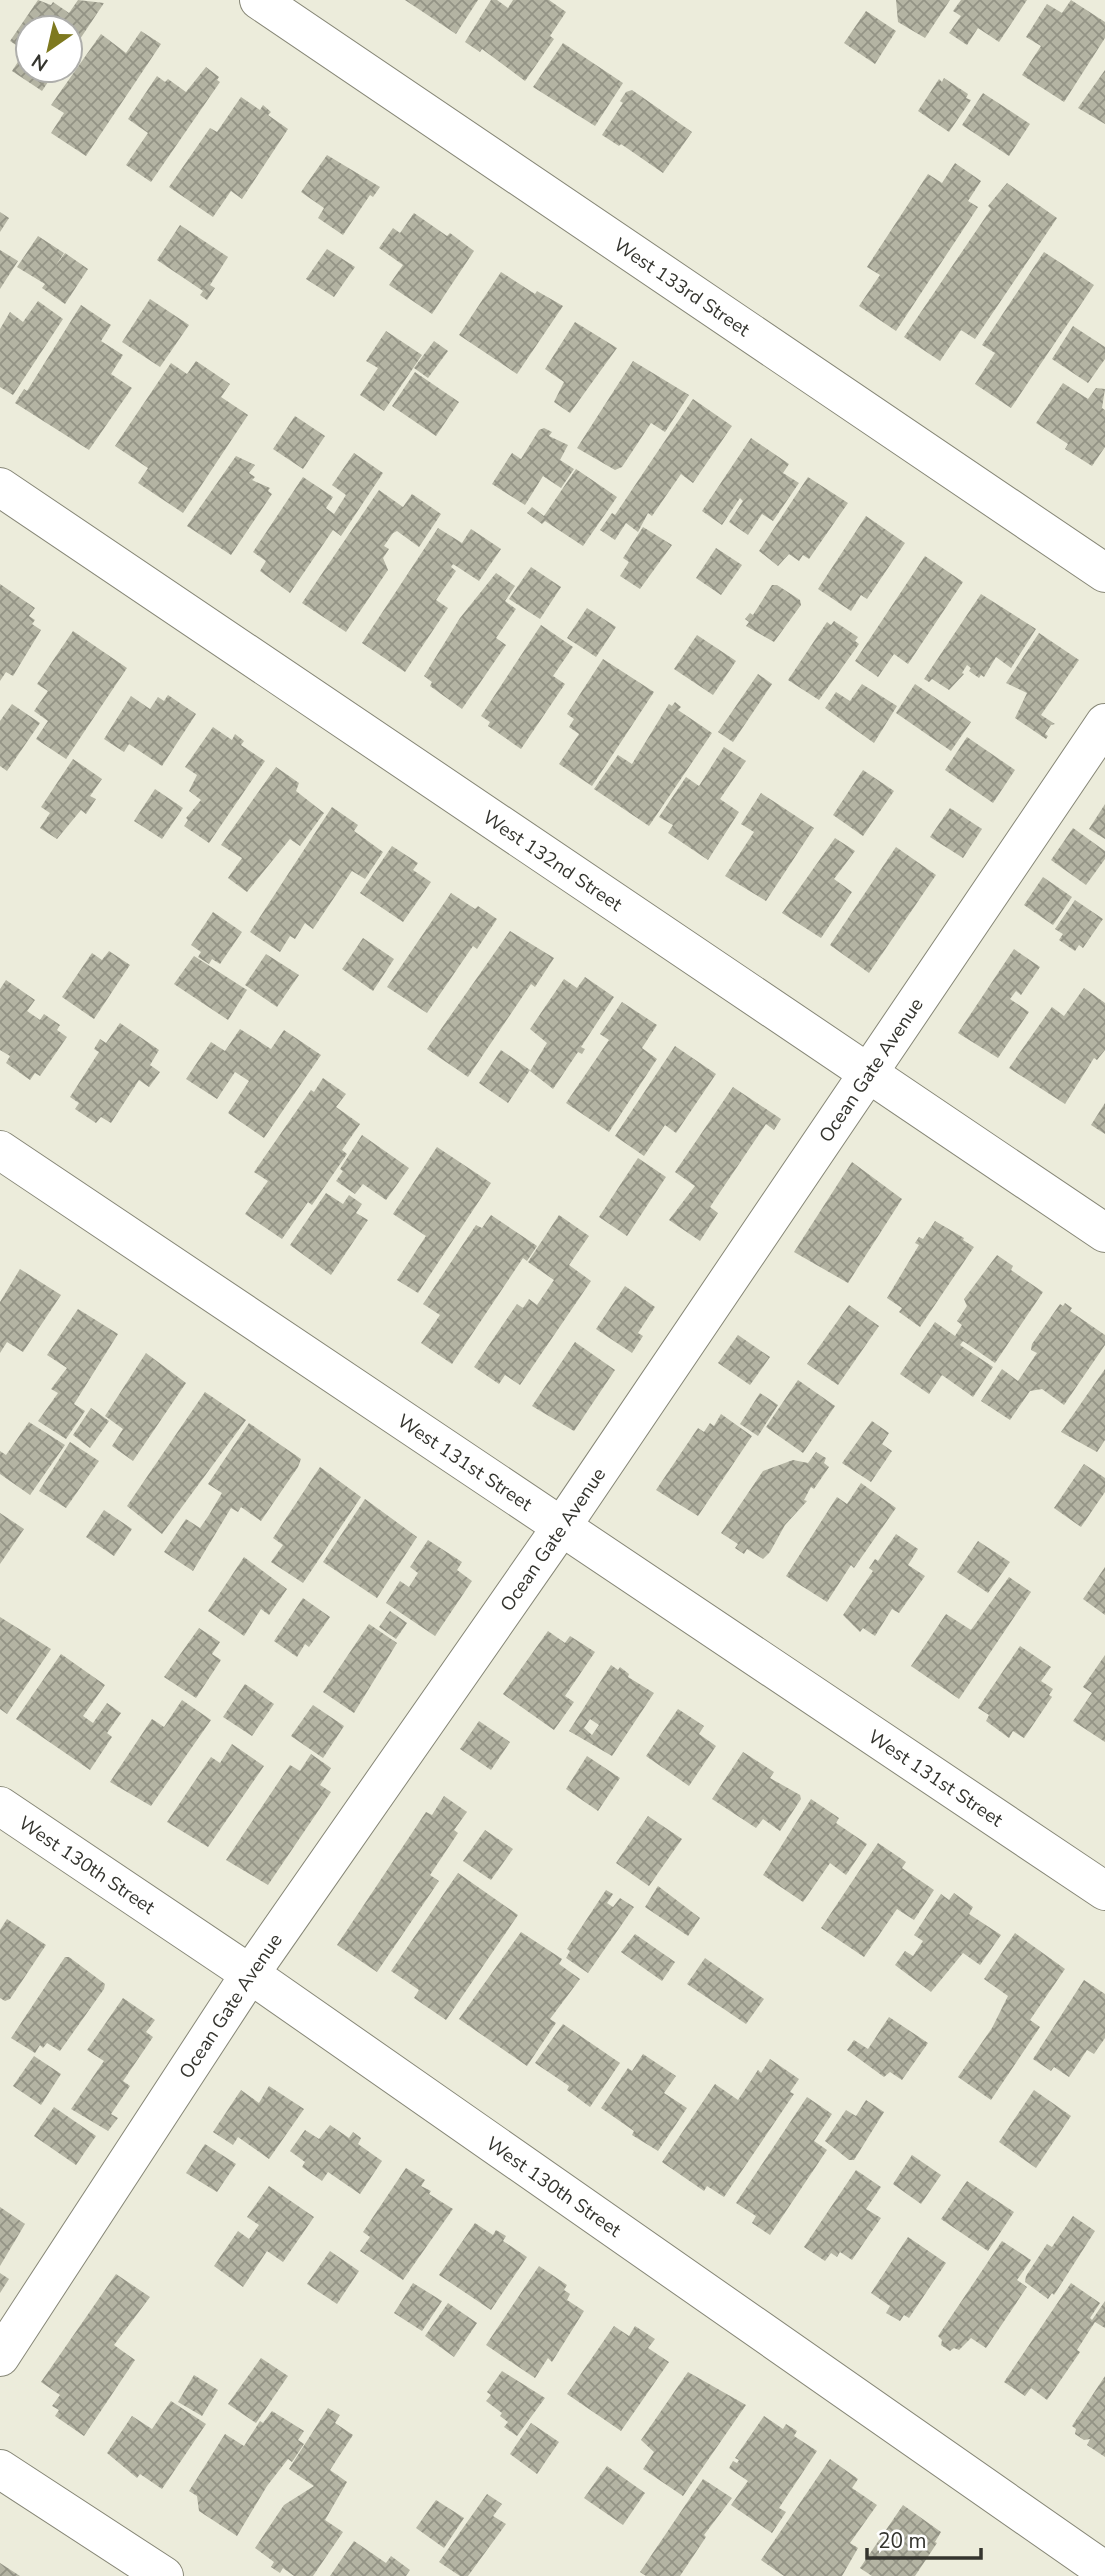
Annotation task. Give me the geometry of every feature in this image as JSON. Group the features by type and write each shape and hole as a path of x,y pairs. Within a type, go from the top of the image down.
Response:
{"street":[{"name":"West 133rd Street","path":"259,0 1105,572"},
{"name":"West 132nd Street","path":"0,487 1105,1233"},
{"name":"Ocean Gate Avenue","path":"0,2357 250,1974 562,1526 1105,723"},
{"name":"West 131st Street","path":"0,1150 1105,1891"},
{"name":"West 130th Street","path":"0,1806 250,1974 1105,2571"},
{"path":"0,2469 164,2576"}],"building":[{"path":"38,0 51,5 53,2 69,13 78,0 104,3 84,33 84,14 28,14"},
{"path":"405,0 478,0 456,34"},
{"path":"491,0 497,0 508,8 513,0 549,0 566,12 550,36 554,39 525,81 482,49 480,52 465,42"},
{"path":"896,0 950,0 925,38 898,22"},
{"path":"961,0 1027,0 999,42 978,28 967,45 949,33 961,16 953,11"},
{"path":"1071,0 1105,22 1105,38 1064,102 1022,75 1041,46 1026,37 1047,4 1062,13"},
{"path":"866,11 896,31 875,64 844,43"},
{"path":"141,31 161,44 86,156 51,133 64,113 51,105 66,84 84,84 84,58 101,34 126,53"},
{"path":"563,43 623,83 595,126 533,87"},
{"path":"206,67 219,77 217,80 220,82 151,182 126,165 148,133 128,119 157,76 165,82 168,79 186,92"},
{"path":"1105,70 1105,124 1078,108"},
{"path":"944,78 968,94 966,98 971,100 949,132 918,111 939,79 942,82"},
{"path":"32,84 47,84 42,91"},
{"path":"632,90 692,132 663,173 621,144 619,146 602,135 623,103 620,101 626,92"},
{"path":"983,93 1030,124 1009,156 962,125"},
{"path":"241,97 260,110 263,105 271,112 268,115 288,129 242,199 231,191 213,217 169,187 210,128 217,132"},
{"path":"327,155 380,187 373,197 370,195 343,235 318,218 324,208 301,192"},
{"path":"955,163 981,181 968,201 978,207 896,331 859,306 880,275 867,267 928,174 942,183"},
{"path":"1007,183 1057,218 975,339 961,330 940,361 904,337 991,209 988,206"},
{"path":"0,212 9,218 0,232"},
{"path":"414,213 447,236 450,233 474,251 432,314 389,285 403,265 379,248 393,228 400,233"},
{"path":"180,225 228,257 210,285 215,288 207,300 200,295 203,291 157,260"},
{"path":"38,236 64,253 55,267 65,253 88,269 65,304 42,288 45,284 17,267"},
{"path":"327,249 355,267 334,297 306,279"},
{"path":"0,250 18,261 0,289"},
{"path":"1044,252 1094,285 1011,408 975,384 995,353 982,345"},
{"path":"501,272 535,294 537,291 563,306 517,374 459,335"},
{"path":"150,299 189,325 160,367 122,342"},
{"path":"38,301 63,319 13,395 0,387 0,329 10,312 23,322"},
{"path":"81,305 111,325 101,341 123,355 111,374 132,388 89,450 15,403 24,389 27,391"},
{"path":"575,322 617,348 570,413 554,402 564,382 545,369"},
{"path":"1073,326 1105,347 1105,359 1088,383 1052,359"},
{"path":"386,331 422,355 384,411 360,395 378,368 366,361"},
{"path":"434,341 448,351 428,378 414,368"},
{"path":"196,361 230,384 221,397 248,415 183,513 138,483 148,468 115,446 171,363 187,374"},
{"path":"633,361 689,395 665,432 651,423 622,467 615,470 577,448"},
{"path":"415,372 459,402 436,436 392,406"},
{"path":"1063,383 1088,399 1096,388 1105,389 1102,408 1105,410 1105,447 1092,466 1065,449 1068,444 1036,423"},
{"path":"693,399 732,426 693,483 681,474 652,516 648,513 638,532 626,523 615,540 600,530 612,513 615,515"},
{"path":"295,416 325,436 303,469 273,449"},
{"path":"544,428 552,432 549,436 568,445 560,460 574,469 561,488 543,476 525,505 492,484 512,453 521,459 539,430"},
{"path":"751,438 789,464 783,473 799,483 773,521 762,514 748,535 729,522 743,501 740,498 722,525 702,511"},
{"path":"354,453 383,473 341,536 333,530 290,593 260,571 266,561 253,552 303,477 333,497 326,508 334,514 346,495 332,485"},
{"path":"236,456 255,465 249,473 255,477 252,480 270,488 268,491 272,494 231,555 187,526"},
{"path":"576,469 617,497 583,546 545,521 542,524 527,513 532,507 544,516"},
{"path":"808,477 848,503 809,559 803,555 799,561 789,554 778,566 759,551"},
{"path":"379,490 403,507 412,494 441,514 419,547 397,531 393,533 384,546 389,549 383,558 388,570 346,632 302,603"},
{"path":"866,516 905,543 867,599 861,595 851,611 818,589"},
{"path":"643,527 672,545 640,589 620,576 629,562 623,558"},
{"path":"438,528 462,543 471,529 501,549 479,581 453,564 451,567 456,571 436,600 448,608 405,672 362,643"},
{"path":"716,548 742,565 721,595 696,578"},
{"path":"925,556 963,582 908,664 894,654 878,677 855,661"},
{"path":"531,567 561,587 540,619 509,599"},
{"path":"496,573 515,586 505,601 516,609 496,638 506,645 462,709 430,686 432,682 424,676 460,618"},
{"path":"0,584 35,608 29,616 35,620 32,624 41,630 13,676 6,672 0,681"},
{"path":"772,585 777,585 800,600 801,605 774,642 746,626 749,622 745,619 750,613 753,615"},
{"path":"981,594 1036,629 1011,668 996,657 984,677 981,675 979,678 969,671 971,668 967,665 962,673 964,674 949,690 932,679 929,682 924,679"},
{"path":"587,608 616,627 596,657 567,638"},
{"path":"834,621 858,637 855,641 859,644 819,700 788,680 827,622 831,625"},
{"path":"541,625 573,647 553,676 565,684 521,749 488,726 490,722 481,716"},
{"path":"73,631 127,668 66,759 36,739 48,721 34,711 48,691 37,684"},
{"path":"1039,633 1079,660 1041,715 1055,724 1051,725 1045,734 1048,736 1046,739 1015,718 1027,693 1006,683"},
{"path":"697,635 736,661 713,695 674,669"},
{"path":"603,659 654,692 592,786 559,764 579,734 569,727 574,719 567,714"},
{"path":"758,674 772,684 733,742 718,732"},
{"path":"862,684 897,706 874,743 825,708 836,692 850,701"},
{"path":"915,684 971,722 951,751 896,713"},
{"path":"168,695 196,714 162,766 129,744 124,752 104,739 131,696 150,709 158,697 164,701"},
{"path":"675,702 681,707 678,710 712,733 649,826 594,789 618,755 632,764 669,704 672,706"},
{"path":"12,704 40,723 7,771 0,766 0,721"},
{"path":"213,727 232,740 235,734 244,741 241,745 265,761 209,843 184,826 188,820 186,818 201,800 189,791 197,775 185,767"},
{"path":"967,737 1015,770 993,803 945,770"},
{"path":"724,747 746,761 720,799 739,812 708,860 668,833 673,825 659,817 686,777 699,786"},
{"path":"73,759 102,779 90,796 96,799 86,814 81,810 57,839 40,828 50,813 41,807"},
{"path":"276,767 299,783 296,791 324,813 300,846 290,839 247,892 228,878 242,858 221,845"},
{"path":"863,770 894,791 863,836 833,815"},
{"path":"155,789 183,808 162,839 134,821"},
{"path":"761,793 814,828 766,901 725,876 754,832 741,824"},
{"path":"1105,804 1105,839 1089,829"},
{"path":"332,807 358,825 354,831 383,852 365,879 352,871 313,929 305,923 295,939 290,936 280,952 250,932"},
{"path":"950,808 982,829 963,858 930,837"},
{"path":"1073,828 1105,851 1105,859 1086,885 1051,860"},
{"path":"835,838 855,851 834,879 852,892 821,938 782,913"},
{"path":"392,846 418,863 413,870 431,882 403,922 360,893"},
{"path":"896,847 936,875 869,973 830,945"},
{"path":"1043,877 1072,897 1053,925 1024,905"},
{"path":"451,893 475,909 478,906 497,919 477,949 473,946 427,1013 387,987"},
{"path":"1075,900 1103,919 1083,948 1079,945 1075,951 1059,940 1063,934 1055,929"},
{"path":"213,912 242,932 220,964 212,959 209,964 198,957 201,952 191,945"},
{"path":"510,931 554,958 535,987 531,984 468,1077 427,1049"},
{"path":"363,938 394,959 373,991 342,969"},
{"path":"1014,949 1040,967 1021,995 1016,991 1010,999 1029,1012 998,1058 958,1033"},
{"path":"109,951 130,965 94,1019 62,997 92,953 102,960"},
{"path":"266,954 299,975 277,1007 245,985"},
{"path":"194,956 247,990 228,1020 174,984"},
{"path":"585,977 614,997 581,1047 585,1049 582,1054 578,1052 553,1089 530,1071 547,1043 530,1029 564,979 577,988"},
{"path":"6,980 35,1000 27,1011 40,1020 44,1014 60,1025 57,1030 67,1037 40,1076 35,1073 30,1080 6,1063 10,1056 0,1050 0,989"},
{"path":"1084,988 1105,1003 1105,1050 1097,1060 1094,1058 1065,1104 1009,1068 1052,1007 1064,1016"},
{"path":"622,1002 657,1025 642,1048 657,1059 609,1132 566,1103 609,1040 600,1034"},
{"path":"120,1023 159,1050 150,1065 160,1072 149,1087 139,1080 111,1123 101,1117 96,1123 75,1109 79,1103 70,1097 99,1052 94,1049 100,1039 106,1043"},
{"path":"240,1029 271,1049 284,1030 321,1055 264,1138 228,1113 249,1081 235,1072 217,1099 186,1079 211,1042 225,1051"},
{"path":"675,1046 716,1074 676,1133 665,1125 644,1156 615,1136"},
{"path":"501,1050 530,1070 508,1103 479,1083"},
{"path":"323,1078 346,1094 336,1107 360,1124 342,1150 347,1154 312,1205 308,1202 282,1239 245,1214 268,1181 254,1172 311,1090 314,1092"},
{"path":"733,1087 781,1119 774,1130 766,1124 710,1207 718,1213 700,1241 669,1220 695,1186 675,1172"},
{"path":"1105,1103 1105,1134 1091,1125"},
{"path":"362,1135 409,1168 386,1200 363,1184 355,1194 336,1181 343,1171 340,1169"},
{"path":"437,1147 491,1183 418,1293 397,1280 426,1236 393,1214"},
{"path":"638,1158 666,1177 627,1236 599,1217"},
{"path":"852,1162 902,1199 848,1283 794,1252"},
{"path":"326,1193 343,1204 349,1195 362,1204 356,1213 368,1220 331,1275 290,1245"},
{"path":"491,1215 537,1246 527,1261 523,1258 452,1364 421,1343 440,1315 423,1304 476,1225 482,1228"},
{"path":"559,1215 589,1236 569,1265 591,1281 520,1385 505,1375 499,1384 474,1367 517,1304 523,1308 529,1299 537,1305 554,1280 528,1262"},
{"path":"935,1221 974,1247 920,1327 899,1312 902,1308 887,1298 919,1245 915,1243 919,1237 923,1239"},
{"path":"997,1255 1013,1266 1011,1270 1043,1292 995,1363 963,1341 960,1345 993,1367 973,1397 942,1375 929,1394 900,1374 935,1322 955,1336 962,1325 957,1321 967,1306 964,1299"},
{"path":"20,1269 61,1295 23,1352 7,1342 0,1353 0,1302"},
{"path":"625,1286 655,1307 638,1333 643,1336 632,1353 596,1329"},
{"path":"1065,1303 1072,1308 1070,1311 1105,1335 1105,1345 1064,1405 1042,1389 1030,1391 1010,1420 981,1401 1002,1369 1018,1381 1037,1353 1031,1350 1032,1344 1060,1304 1063,1306"},
{"path":"849,1305 879,1326 838,1385 807,1364"},
{"path":"78,1309 118,1334 74,1404 85,1411 66,1439 38,1421 58,1393 51,1389 67,1368 47,1355"},
{"path":"738,1335 770,1357 750,1385 718,1363"},
{"path":"575,1342 615,1370 574,1431 532,1406"},
{"path":"146,1353 186,1383 133,1461 112,1446 123,1429 105,1416"},
{"path":"1105,1369 1105,1440 1097,1452 1061,1432"},
{"path":"798,1380 835,1406 803,1453 766,1427"},
{"path":"205,1392 246,1420 162,1534 127,1506"},
{"path":"760,1393 778,1405 758,1436 740,1424"},
{"path":"91,1408 109,1421 90,1448 73,1435"},
{"path":"721,1414 752,1436 698,1516 656,1490 698,1428 704,1432 710,1423 714,1426"},
{"path":"872,1421 889,1433 882,1444 892,1451 871,1482 842,1463"},
{"path":"29,1422 65,1445 30,1495 0,1474 0,1451 6,1455"},
{"path":"249,1423 301,1459 298,1467 261,1521 241,1507 238,1512 231,1508 193,1571 164,1552 186,1519 200,1528 209,1515 222,1493 208,1484"},
{"path":"70,1442 99,1461 66,1508 39,1491"},
{"path":"816,1452 826,1458 824,1463 829,1467 814,1489 811,1487 804,1500 807,1501 785,1525 770,1552 763,1559 747,1549 744,1554 735,1548 738,1544 721,1533 763,1471 793,1460 808,1463"},
{"path":"1084,1464 1105,1478 1105,1492 1081,1527 1054,1508"},
{"path":"320,1467 361,1497 303,1583 271,1562 283,1545 273,1538"},
{"path":"861,1483 896,1508 854,1568 851,1565 827,1602 786,1576 837,1497 847,1504"},
{"path":"365,1499 417,1537 377,1598 323,1562"},
{"path":"104,1510 132,1529 114,1556 86,1537"},
{"path":"0,1513 24,1529 0,1564"},
{"path":"896,1534 918,1549 908,1565 925,1576 899,1613 892,1609 875,1636 863,1628 860,1632 843,1615 873,1571 869,1568 875,1559 878,1561"},
{"path":"428,1540 462,1562 457,1570 472,1581 435,1636 386,1603 400,1581 409,1587 418,1573 410,1567"},
{"path":"978,1541 1010,1562 988,1593 957,1572"},
{"path":"244,1557 287,1589 269,1615 261,1609 244,1636 208,1611"},
{"path":"1105,1567 1105,1615 1083,1599"},
{"path":"1009,1577 1031,1592 959,1699 911,1666 946,1614 971,1630"},
{"path":"303,1598 330,1617 309,1647 305,1644 297,1657 274,1641"},
{"path":"390,1611 407,1623 396,1639 379,1627"},
{"path":"0,1617 51,1649 7,1714 0,1709"},
{"path":"369,1624 397,1643 354,1713 323,1692"},
{"path":"199,1628 220,1642 212,1654 221,1660 196,1698 164,1677"},
{"path":"548,1631 565,1643 570,1636 595,1652 565,1696 574,1702 554,1730 503,1694"},
{"path":"1020,1646 1051,1667 1041,1681 1053,1689 1049,1695 1052,1697 1024,1738 1013,1731 1009,1738 986,1721 989,1715 978,1708"},
{"path":"61,1654 105,1685 83,1716 93,1723 107,1703 121,1713 107,1733 112,1737 90,1770 16,1719"},
{"path":"1105,1655 1105,1742 1073,1721 1092,1693 1083,1687"},
{"path":"611,1665 618,1670 620,1667 629,1674 628,1677 654,1693 612,1756 569,1731","holes":["590,1719 599,1725 592,1735 584,1728"]},
{"path":"245,1684 274,1704 252,1736 223,1717"},
{"path":"182,1700 211,1720 151,1806 110,1782 152,1719 164,1727"},
{"path":"313,1705 344,1726 323,1758 291,1736"},
{"path":"678,1709 704,1726 699,1734 716,1746 689,1786 646,1756"},
{"path":"479,1721 510,1742 491,1770 460,1749"},
{"path":"232,1744 264,1766 208,1847 167,1822 211,1757 220,1763"},
{"path":"743,1752 774,1772 770,1778 800,1795 801,1799 780,1831 763,1819 756,1828 712,1799"},
{"path":"311,1754 331,1768 320,1785 331,1792 268,1885 226,1860 290,1765 300,1771"},
{"path":"587,1756 620,1778 598,1811 566,1789"},
{"path":"444,1796 467,1812 454,1830 458,1833 430,1875 439,1881 377,1972 337,1945 426,1812 432,1815"},
{"path":"811,1799 839,1818 836,1823 867,1844 846,1875 830,1863 803,1902 763,1875"},
{"path":"648,1816 682,1839 649,1886 616,1863"},
{"path":"485,1830 513,1849 491,1880 463,1861"},
{"path":"878,1843 906,1862 902,1868 934,1890 914,1920 897,1909 864,1957 821,1928"},
{"path":"458,1873 518,1915 446,2020 414,1998 419,1990 391,1971"},
{"path":"658,1886 700,1918 688,1936 645,1907"},
{"path":"606,1890 613,1894 607,1903 613,1907 620,1898 634,1907 588,1973 566,1958 570,1951 567,1949"},
{"path":"954,1893 973,1907 969,1914 1001,1935 980,1965 963,1953 931,1992 895,1965 905,1951 913,1956 923,1941 914,1935 941,1894 949,1900"},
{"path":"7,1919 46,1945 10,1999 5,2001 0,1998 0,1930"},
{"path":"521,1932 562,1959 559,1964 580,1979 550,2019 556,2023 527,2066 459,2019"},
{"path":"1015,1933 1065,1969 1030,2020 1040,2027 991,2100 958,2077 992,2028 1008,1996 984,1979"},
{"path":"635,1934 675,1962 662,1981 621,1952"},
{"path":"65,1957 69,1957 105,1984 104,1989 60,2051 47,2043 43,2048 40,2045 35,2053 11,2038"},
{"path":"705,1958 764,1999 746,2024 687,1984"},
{"path":"1084,1980 1105,1994 1105,2038 1094,2054 1087,2050 1069,2077 1054,2067 1051,2071 1033,2059"},
{"path":"123,1998 155,2020 146,2032 153,2037 123,2081 130,2086 111,2114 118,2118 108,2131 71,2109 104,2061 87,2050"},
{"path":"889,2017 928,2043 902,2080 890,2072 884,2077 847,2050 854,2040 868,2049"},
{"path":"563,2024 620,2063 590,2107 567,2090 569,2086 535,2063"},
{"path":"643,2054 676,2076 664,2093 687,2108 658,2151 632,2135 634,2131 601,2108 628,2068 632,2071"},
{"path":"34,2056 61,2074 41,2105 13,2086"},
{"path":"770,2059 799,2079 790,2092 794,2094 724,2197 707,2186 704,2191 662,2162 715,2084 738,2100 758,2070 761,2073"},
{"path":"269,2086 304,2109 269,2159 238,2137 233,2145 213,2132 241,2090 259,2103"},
{"path":"1034,2090 1071,2116 1036,2168 999,2142"},
{"path":"807,2097 832,2114 814,2141 827,2150 770,2235 752,2223 756,2216 736,2203"},
{"path":"866,2100 884,2112 854,2160 849,2160 825,2141 846,2110 856,2116"},
{"path":"54,2107 96,2136 76,2165 34,2136"},
{"path":"330,2125 349,2138 353,2132 361,2138 358,2144 382,2161 360,2194 328,2172 322,2181 302,2167 305,2162 290,2151 305,2130 319,2139"},
{"path":"205,2144 236,2164 217,2192 186,2173"},
{"path":"912,2155 941,2175 921,2204 893,2184"},
{"path":"406,2168 425,2180 421,2186 431,2191 429,2194 453,2209 403,2280 360,2251 370,2237 363,2232"},
{"path":"856,2170 881,2187 866,2209 881,2218 852,2260 840,2252 837,2257 831,2253 825,2261 804,2247"},
{"path":"967,2181 1014,2212 988,2251 941,2219"},
{"path":"269,2186 314,2217 283,2262 267,2251 243,2287 214,2266 238,2231 249,2239 259,2225 247,2217"},
{"path":"0,2207 25,2224 0,2266"},
{"path":"1073,2216 1095,2231 1054,2295 1052,2293 1048,2299 1025,2282 1026,2276 1047,2244 1052,2247"},
{"path":"475,2223 493,2235 496,2230 506,2236 503,2241 527,2257 491,2310 439,2275"},
{"path":"908,2237 946,2263 909,2318 904,2315 900,2321 886,2313 890,2306 871,2293"},
{"path":"1002,2241 1031,2260 1017,2280 1027,2287 986,2348 971,2338 959,2350 954,2348 950,2351 941,2345 942,2340 938,2336"},
{"path":"330,2251 359,2271 337,2304 307,2284"},
{"path":"539,2266 567,2285 564,2290 570,2294 567,2300 584,2311 552,2362 548,2358 535,2378 486,2345"},
{"path":"0,2273 9,2279 0,2293"},
{"path":"116,2274 150,2297 114,2345 135,2360 84,2436 55,2416 59,2410 52,2406 60,2395 41,2382"},
{"path":"413,2283 442,2301 422,2331 394,2313"},
{"path":"1071,2283 1100,2303 1090,2318 1092,2320 1105,2301 1105,2328 1095,2322 1077,2350 1080,2352 1047,2400 1031,2388 1025,2396 1004,2382"},
{"path":"448,2303 477,2323 454,2357 425,2336"},
{"path":"614,2326 629,2336 635,2326 655,2339 648,2348 669,2362 621,2431 567,2394"},
{"path":"261,2358 288,2376 256,2423 228,2404"},
{"path":"502,2371 545,2398 517,2436 504,2427 508,2422 500,2416 502,2413 486,2401 491,2395 487,2392"},
{"path":"688,2372 746,2405 683,2496 643,2469 654,2452 641,2440"},
{"path":"194,2375 218,2390 202,2416 178,2402"},
{"path":"1105,2376 1105,2457 1087,2445 1090,2439 1084,2440 1075,2434 1076,2429 1072,2426"},
{"path":"171,2401 206,2424 162,2489 140,2474 137,2478 107,2453 132,2416 152,2429"},
{"path":"328,2408 340,2415 335,2423 353,2435 330,2470 347,2482 325,2520 343,2532 313,2576 294,2576 283,2568 280,2573 271,2567 274,2562 255,2548 284,2505 314,2486 289,2469"},
{"path":"272,2411 304,2431 298,2440 304,2444 292,2462 288,2459 267,2486 237,2536 199,2511 197,2496 189,2491 225,2434 244,2446 260,2421 263,2423"},
{"path":"764,2416 783,2429 786,2424 797,2431 794,2436 817,2451 779,2508 786,2512 772,2533 731,2505 748,2481 729,2468 733,2461 737,2463 739,2460 735,2458"},
{"path":"531,2423 559,2442 537,2474 510,2454"},
{"path":"830,2459 858,2479 852,2488 877,2505 850,2543 858,2548 842,2576 784,2576 761,2560"},
{"path":"607,2466 645,2493 623,2525 584,2498"},
{"path":"703,2479 732,2498 704,2535 706,2537 680,2576 646,2576 640,2572"},
{"path":"487,2494 502,2504 493,2516 506,2524 468,2576 460,2576 439,2562"},
{"path":"436,2500 464,2518 444,2548 416,2528"},
{"path":"903,2505 941,2532 935,2542 937,2543 915,2576 872,2576 860,2568"},
{"path":"354,2541 386,2563 391,2556 410,2570 406,2576 330,2576"},
{"path":"0,2563 20,2576 0,2576"}]}
